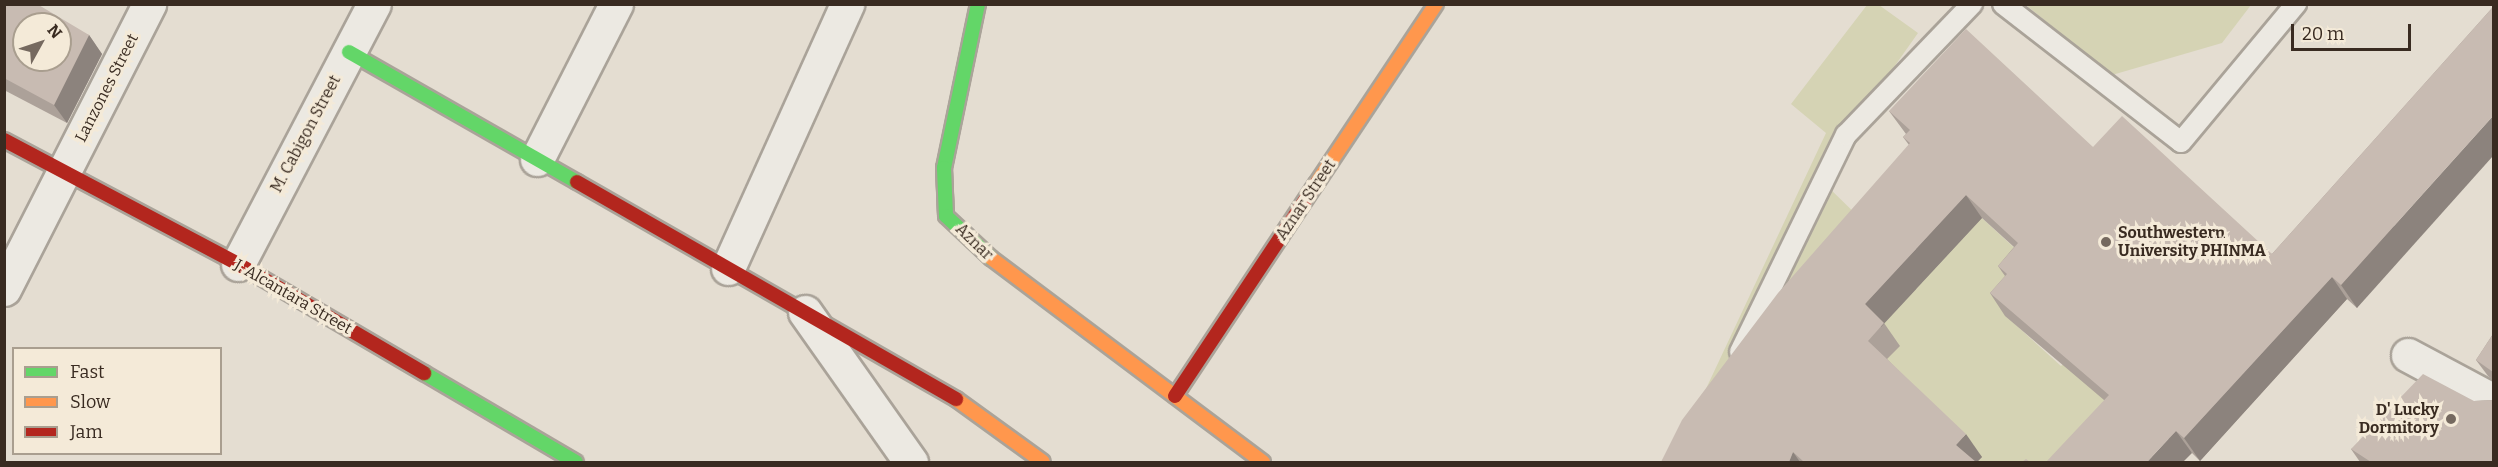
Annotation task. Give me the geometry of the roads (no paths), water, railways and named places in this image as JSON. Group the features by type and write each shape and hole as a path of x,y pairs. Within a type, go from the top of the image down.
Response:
{"street":[{"name":"Lanzones Street","path":"4,289 149,4"},
{"name":"M. Cabigon Street","path":"238,264 374,4"},
{"path":"537,159 616,4"},
{"path":"728,268 847,4"},
{"name":"Aznar","path":"978,4 944,168 946,216 1002,269 1263,462"},
{"name":"Aznar Street","path":"1175,396 1436,4"},
{"path":"349,52 976,410 1042,462"},
{"name":"J. Alcantara Street","path":"4,140 238,264 576,462"},
{"path":"805,312 911,462"},
{"path":"2408,356 2493,401"}],"lane":[{"path":"1732,368 1846,135 1972,4"},
{"path":"2002,4 2181,142 2296,4"}],"place":[{"name":"Southwestern University PHINMA","path":"2106,242"},
{"name":"D' Lucky Dormitory","path":"2451,419"}]}
